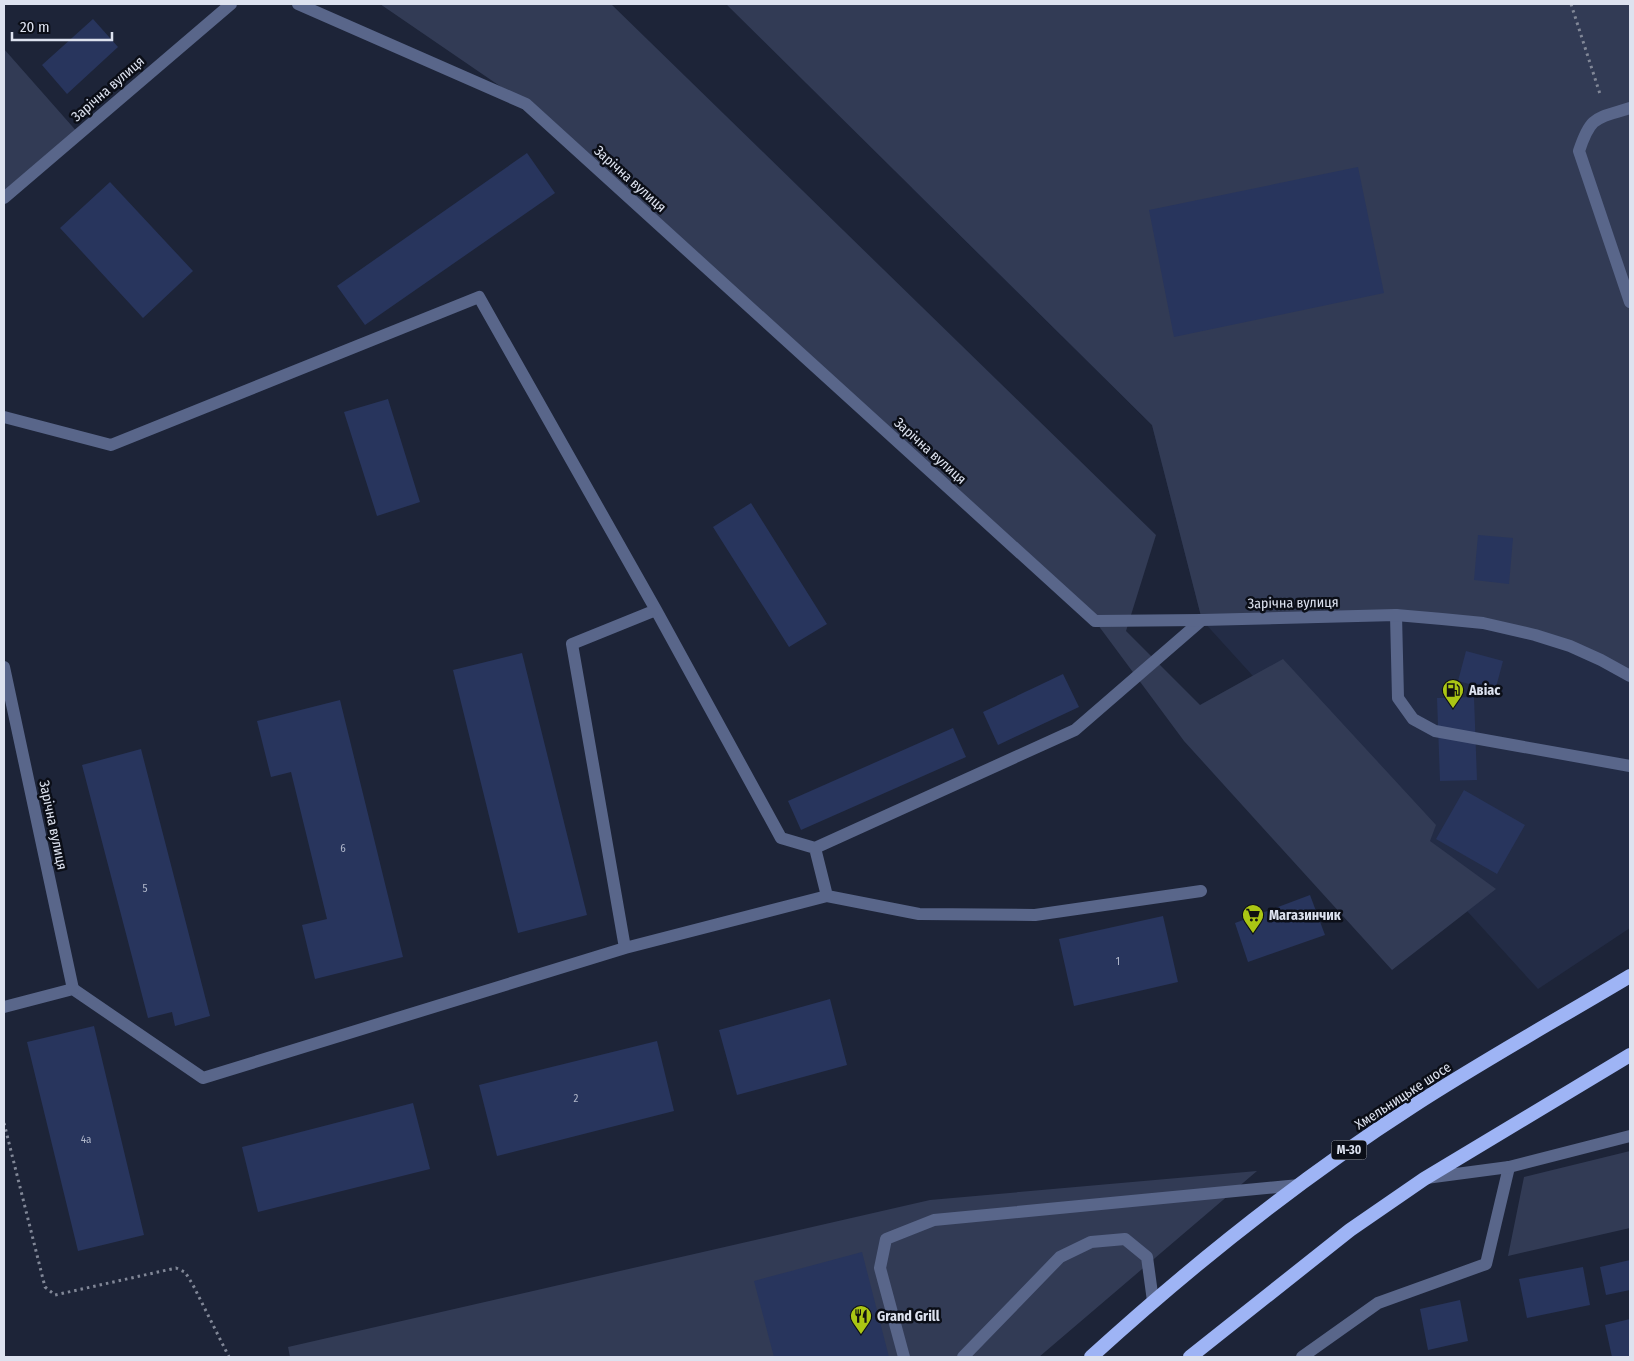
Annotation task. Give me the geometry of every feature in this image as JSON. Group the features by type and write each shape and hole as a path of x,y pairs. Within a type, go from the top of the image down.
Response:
{"highway":[{"name":"Хмельницьке шосе","path":"1091,1357 1153,1301 1299,1184 1413,1106 1630,976"},
{"path":"1190,1357 1350,1230 1424,1178 1630,1055"}],"street":[{"name":"Зарічна вулиця","path":"4,198 231,4"},
{"name":"Зарічна вулиця","path":"298,4 526,104 1095,621 1396,615 1483,623 1536,635 1570,646 1630,676"},
{"path":"1630,108 1596,120 1586,129 1579,151 1630,302"},
{"path":"4,417 112,445 479,297 656,610 781,838 815,848 1075,730 1202,620"},
{"path":"625,948 572,644 656,610"},
{"path":"1396,615 1398,698 1412,719 1435,731 1630,766"},
{"name":"Зарічна вулиця","path":"4,667 73,989"},
{"path":"815,848 827,896"},
{"path":"4,1007 73,989 203,1078 625,948 827,896 919,914 1035,914 1202,891"},
{"path":"1424,1178 1510,1167 1630,1136"},
{"path":"1302,1357 1378,1303 1486,1264 1510,1167"},
{"path":"904,1357 880,1268 886,1239 934,1220 1299,1184"},
{"path":"963,1357 1060,1257 1091,1242 1126,1239 1147,1257 1153,1301"}],"path":[{"path":"1570,4 1607,116"},
{"path":"4,1123 45,1287 55,1295 176,1268 184,1272 193,1285 229,1357"}],"shaded area":[{"path":"380,4 611,4 1156,535 1126,631 1200,705 1283,659 1436,825 1430,841 1496,889 1392,970 1184,741 1095,621 526,104"},
{"path":"726,4 1630,4 1630,676 1570,646 1442,619 1202,620 1152,425"},
{"path":"1550,4 1630,4 1630,928 1538,989 1202,620 1152,425 912,188"},
{"path":"4,49 79,134 4,198"},
{"path":"1630,1151 1630,1228 1508,1256 1524,1177"},
{"path":"1257,1171 1039,1357 290,1357 288,1347 930,1200"}],"building":[{"path":"93,19 118,47 67,94 42,65"},
{"path":"527,153 555,193 365,325 337,286"},
{"path":"1358,167 1384,293 1174,337 1149,210"},
{"path":"110,182 193,271 143,318 60,228"},
{"path":"388,399 420,502 377,516 344,412"},
{"path":"751,503 827,624 789,647 713,527"},
{"path":"1478,535 1513,538 1509,584 1474,580"},
{"path":"1466,651 1503,661 1495,691 1458,681"},
{"path":"522,653 587,915 518,933 453,670"},
{"path":"1063,674 1079,707 998,745 983,712"},
{"path":"1474,697 1477,780 1440,781 1437,698"},
{"path":"340,700 403,957 315,979 302,925 327,919 291,772 271,777 257,721"},
{"path":"953,728 966,757 801,830 788,801"},
{"path":"141,749 210,1016 175,1026 172,1012 148,1018 82,765"},
{"path":"1464,790 1525,825 1497,874 1436,839"},
{"path":"1310,895 1325,935 1248,962 1235,923"},
{"path":"1163,916 1178,982 1074,1006 1059,939"},
{"path":"830,999 847,1065 737,1095 719,1030"},
{"path":"94,1026 144,1235 78,1251 27,1042"},
{"path":"657,1041 674,1111 497,1156 479,1085"},
{"path":"413,1103 430,1169 258,1212 242,1147"},
{"path":"862,1252 889,1357 774,1357 754,1281"},
{"path":"1630,1260 1630,1290 1606,1295 1600,1267"},
{"path":"1583,1267 1590,1305 1527,1318 1519,1279"},
{"path":"1460,1300 1468,1341 1428,1350 1420,1309"},
{"path":"1630,1319 1630,1357 1612,1357 1605,1325"}],"place":[{"name":"Авіас","path":"1453,709"},
{"name":"Магазинчик","path":"1253,934"},
{"name":"Grand Grill","path":"861,1335"}]}
